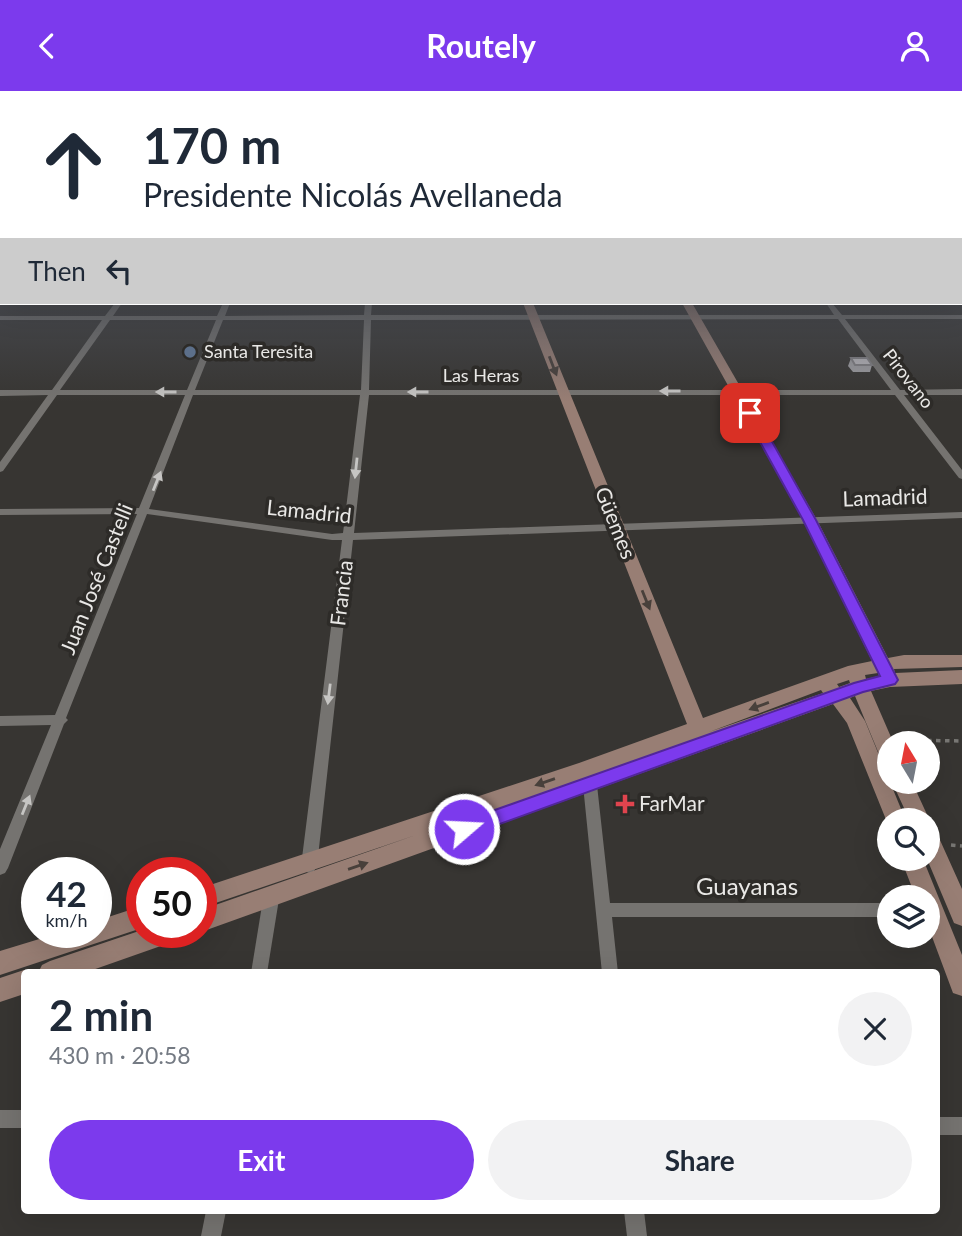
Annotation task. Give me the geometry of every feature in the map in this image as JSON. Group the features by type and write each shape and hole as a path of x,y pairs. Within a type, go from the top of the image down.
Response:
{"main road":[{"name":"Güemes","path":"529,305 701,736"},
{"path":"688,305 810,520 886,672"},
{"path":"217,913 271,886 857,679 962,661"},
{"path":"886,672 962,677"},
{"path":"857,679 879,731"},
{"path":"830,689 856,722 891,808"},
{"path":"311,872 590,785 701,736"},
{"path":"940,864 962,915"},
{"path":"217,895 271,886"},
{"path":"940,931 962,984"},
{"path":"62,969 126,947"},
{"path":"0,963 46,948"},
{"path":"0,990 21,983"}],"street":[{"path":"0,469 116,305"},
{"name":"Juan José Castelli","path":"0,868 193,392 225,305"},
{"name":"Francia","path":"311,872 365,392 368,305"},
{"name":"Pirovano","path":"831,305 962,476"},
{"path":"0,318 962,317"},
{"name":"Las Heras","path":"0,393 962,392"},
{"name":"Lamadrid","path":"0,512 145,511 332,537 962,515"},
{"path":"0,721 61,720"},
{"path":"590,785 610,969"},
{"path":"260,969 271,886"},
{"name":"Guayanas","path":"604,910 877,911"},
{"path":"0,1119 21,1119"},
{"path":"940,1126 962,1126"},
{"path":"211,1236 215,1214"},
{"path":"634,1214 636,1236"}],"path":[{"path":"940,743 962,741"}],"building":[{"path":"851,358 867,358 872,365 855,365"}],"place":[{"name":"Santa Teresita","path":"190,352"},
{"name":"FarMar","path":"625,804"}],"route":[{"path":"464,829 860,687 890,680 810,520 750,413"}]}
